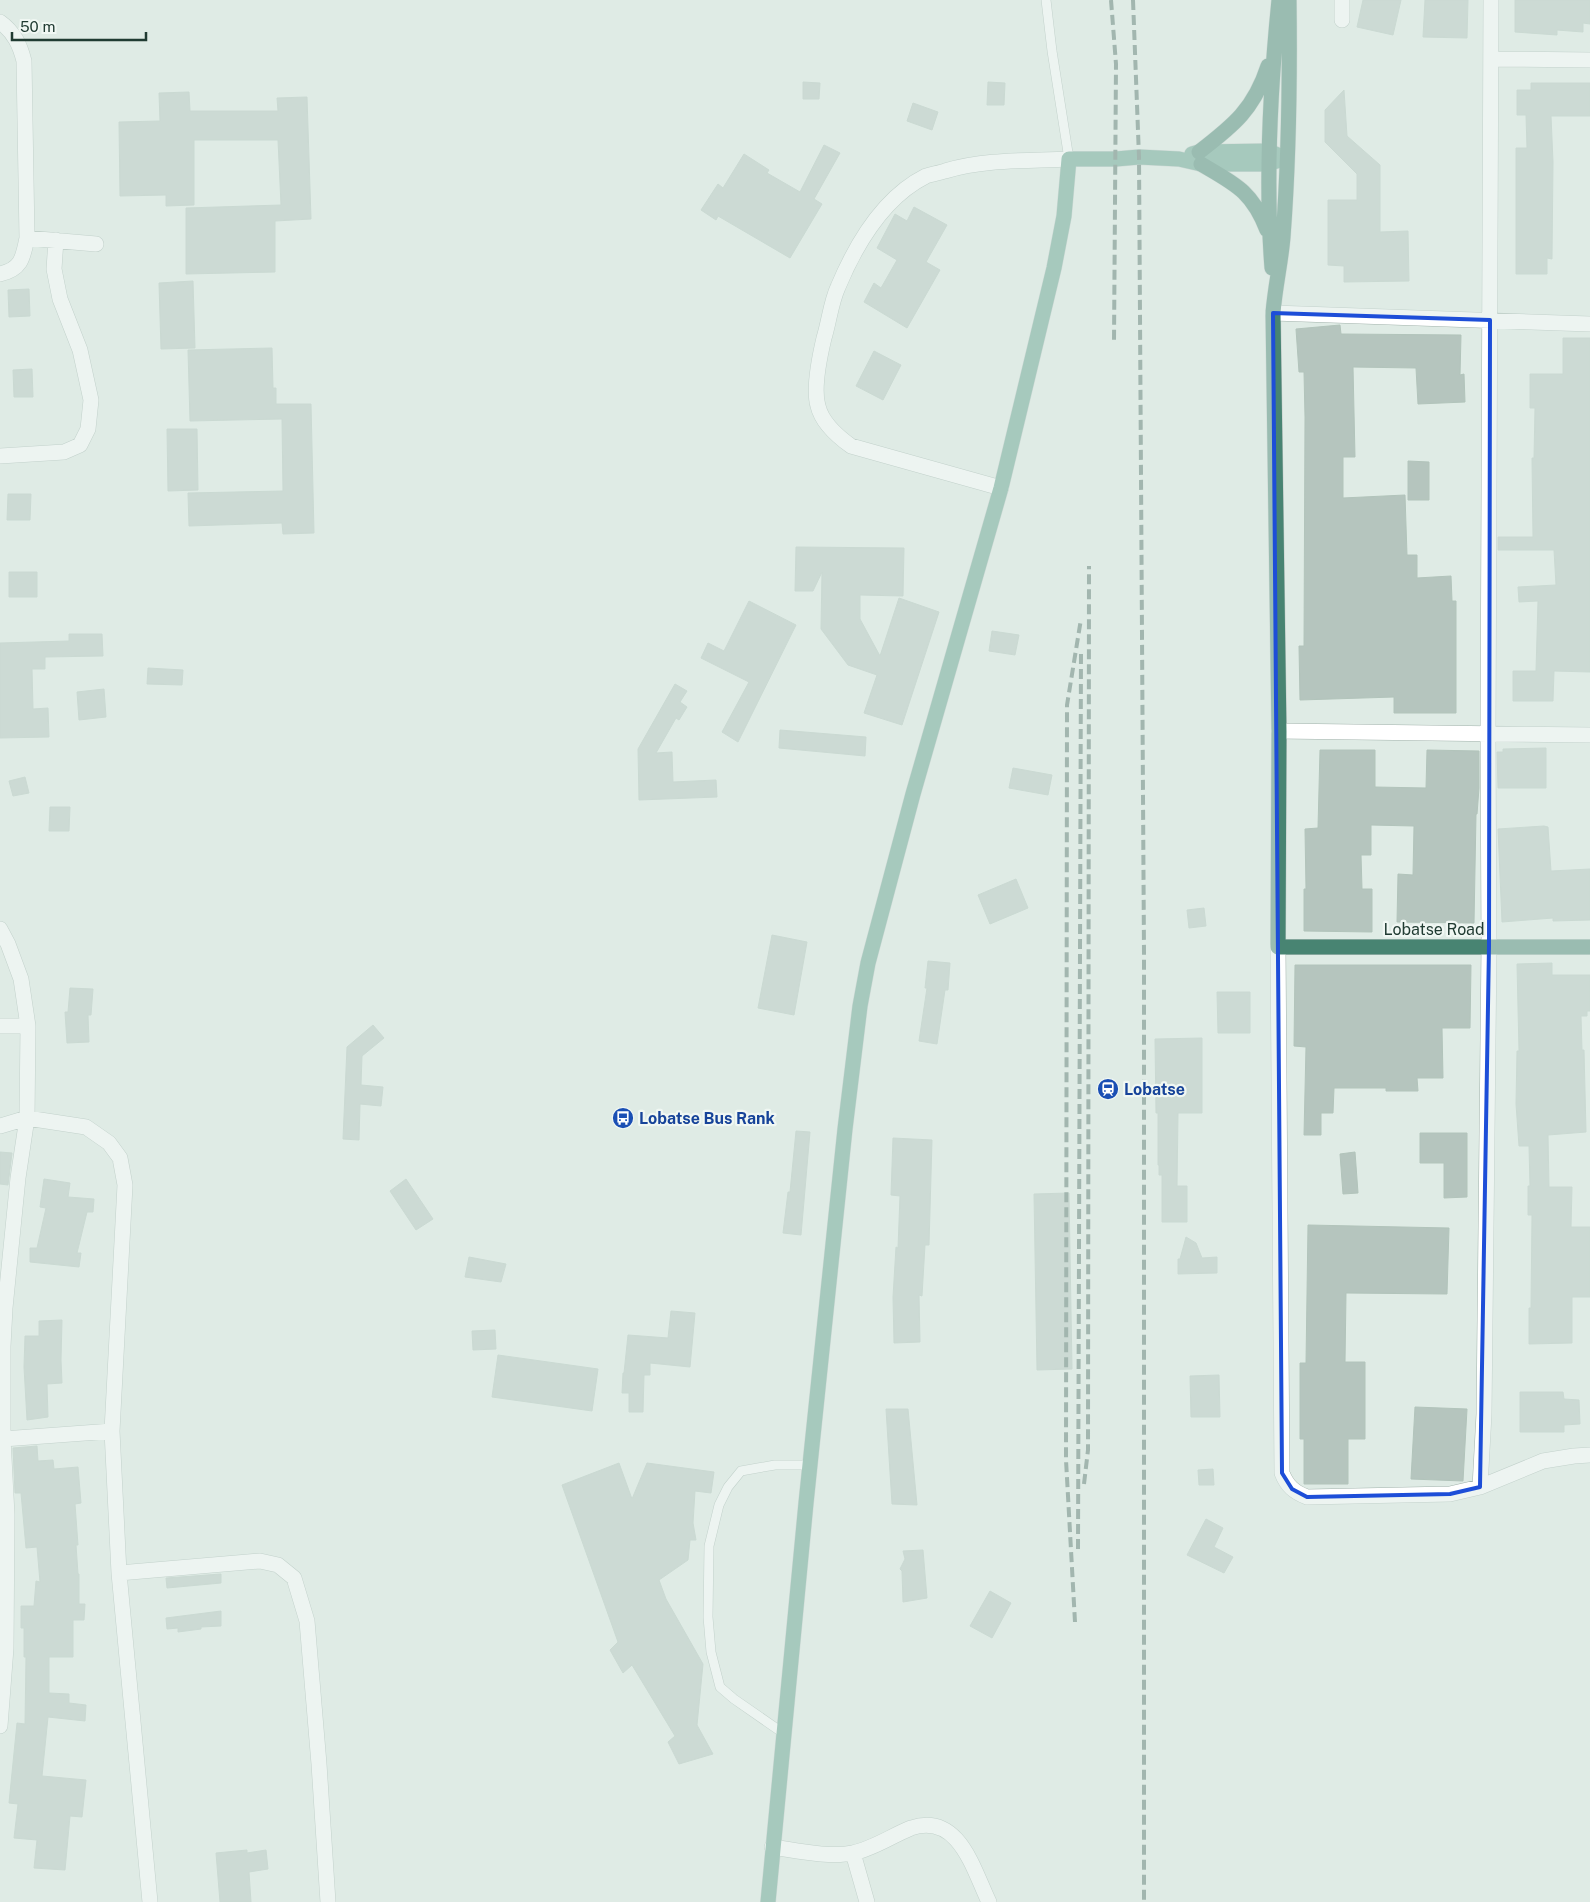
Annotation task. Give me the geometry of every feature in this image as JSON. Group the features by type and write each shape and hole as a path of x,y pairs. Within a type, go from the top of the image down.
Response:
{"highway":[{"path":"1274,292 1268,158 1274,49 1279,0"},
{"path":"1278,947 1278,731 1273,313 1274,292 1283,238 1290,56 1289,0"},
{"path":"1270,236 1263,218 1244,190 1200,158 1238,121 1252,102 1263,81 1274,49"},
{"name":"Lobatse Road","path":"1278,947 1590,947"}],"main road":[{"path":"768,1902 810,1465 845,1129 863,989 909,811 1000,488 1054,268 1064,216 1069,159 1139,157 1179,159 1286,158"}],"street":[{"path":"1342,0 1342,20"},
{"path":"1480,1487 1484,1414 1489,946 1491,0"},
{"path":"0,22 20,44 24,61 27,238 22,258 12,271 0,274"},
{"path":"1492,59 1590,60"},
{"path":"1000,488 851,446 836,436 827,424 818,406 819,361 837,288 854,254 869,230 895,197 927,176 962,166 987,162 1069,159"},
{"path":"27,238 96,244"},
{"path":"0,456 64,452 80,445 88,429 92,400 80,350 60,298 54,269 56,240"},
{"path":"1273,313 1590,324"},
{"path":"1278,731 1590,735"},
{"path":"0,929 22,979 28,1026 27,1118 18,1178 5,1308 3,1439 7,1515 6,1648 0,1726"},
{"path":"1278,947 1282,1473 1284,1478 1298,1494 1308,1497 1450,1494 1480,1487 1543,1461 1590,1455"},
{"path":"0,1026 28,1026"},
{"path":"0,1126 27,1118 86,1127 109,1143 120,1158 125,1185 112,1431 119,1572 150,1902"},
{"path":"3,1439 112,1431"},
{"path":"119,1572 260,1561 278,1565 294,1578 307,1621 328,1902"},
{"path":"772,1847 843,1855 853,1853 911,1828 936,1825 956,1837 989,1902"},
{"path":"853,1853 867,1902"}],"lane":[{"path":"1046,0 1069,159"},
{"path":"783,1733 720,1687 711,1652 708,1617 709,1546 719,1505 728,1486 741,1471 775,1465 810,1465"}],"highlighted area":[{"path":"1273,313 1490,320 1489,946 1480,1487 1450,1494 1307,1497 1292,1489 1282,1473"}],"building":[{"path":"1363,0 1401,0 1393,35 1357,27"},
{"path":"1425,0 1468,0 1467,38 1423,37"},
{"path":"1515,0 1590,0 1590,24 1583,23 1583,32 1557,30 1557,35 1515,32"},
{"path":"803,82 820,83 819,99 803,99"},
{"path":"988,82 1005,83 1004,105 987,105"},
{"path":"1531,83 1590,83 1590,116 1551,116 1553,162 1552,259 1547,258 1547,274 1516,274 1516,148 1527,148 1526,115 1517,115 1517,90 1531,90"},
{"path":"1344,90 1347,136 1380,165 1380,232 1408,231 1409,281 1344,282 1344,266 1328,265 1328,200 1357,200 1357,174 1325,142 1325,110"},
{"path":"189,92 190,111 278,111 277,98 307,97 311,219 275,221 275,272 186,274 186,208 281,205 278,140 194,140 194,205 166,206 166,195 120,196 119,122 160,121 159,93"},
{"path":"913,103 938,112 932,130 907,121"},
{"path":"824,145 840,153 814,199 822,204 790,258 718,216 716,220 701,210 718,184 723,188 744,154 769,170 767,173 800,192"},
{"path":"914,207 947,225 926,262 940,270 907,328 864,302 874,283 881,288 897,260 877,248 895,214 907,221"},
{"path":"193,281 195,348 161,349 159,283"},
{"path":"29,289 30,316 9,317 8,290"},
{"path":"1340,325 1341,334 1461,335 1460,375 1464,374 1465,402 1418,404 1416,368 1353,367 1355,457 1343,457 1343,498 1405,495 1407,555 1417,555 1417,578 1451,576 1452,601 1456,601 1456,713 1394,713 1394,697 1300,700 1299,646 1304,646 1305,417 1304,372 1299,372 1296,329"},
{"path":"1563,338 1590,338 1590,672 1554,671 1553,701 1513,701 1513,671 1536,671 1538,601 1519,602 1518,587 1556,585 1554,550 1498,550 1498,537 1533,537 1532,458 1534,458 1535,408 1530,408 1530,374 1563,374"},
{"path":"272,348 273,388 276,388 276,404 311,404 314,533 283,534 282,523 189,526 188,493 283,491 282,419 190,421 188,350"},
{"path":"874,351 901,365 883,400 856,386"},
{"path":"32,369 33,397 14,397 13,370"},
{"path":"167,429 197,429 198,490 168,491"},
{"path":"1408,461 1429,462 1429,500 1408,500"},
{"path":"8,494 31,494 30,520 7,520"},
{"path":"796,547 904,548 903,596 860,595 860,619 880,656 899,598 939,612 902,725 864,713 877,675 848,665 821,629 822,572 813,591 795,591"},
{"path":"9,572 37,572 37,597 9,597"},
{"path":"749,601 796,625 738,742 722,732 749,682 701,658 708,643 724,651"},
{"path":"992,631 1019,635 1015,655 989,651"},
{"path":"69,634 102,634 103,656 45,657 45,669 32,669 33,709 48,708 49,737 0,738 0,643 69,641"},
{"path":"148,668 183,670 182,685 147,684"},
{"path":"675,684 687,691 680,702 687,707 679,720 676,718 656,753 672,752 673,782 716,780 717,797 639,800 638,749"},
{"path":"104,689 106,717 79,720 77,692"},
{"path":"780,730 866,737 865,756 779,748"},
{"path":"1546,748 1546,788 1498,788 1497,752 1503,752 1503,749"},
{"path":"1320,750 1375,750 1375,787 1426,788 1427,750 1479,751 1474,923 1397,922 1398,874 1413,875 1414,826 1371,825 1371,855 1361,855 1362,889 1372,889 1372,932 1304,931 1304,889 1306,889 1305,829 1318,828"},
{"path":"1013,768 1052,775 1048,795 1009,788"},
{"path":"25,777 29,793 13,796 9,781"},
{"path":"50,807 70,807 69,831 49,831"},
{"path":"1548,827 1551,871 1590,869 1590,920 1553,921 1553,918 1502,922 1498,829"},
{"path":"1016,879 1028,908 990,924 978,895"},
{"path":"1204,908 1206,926 1189,928 1187,910"},
{"path":"772,935 807,942 794,1015 758,1008"},
{"path":"928,961 950,963 948,990 945,990 937,1044 919,1041 927,988 925,988"},
{"path":"1552,963 1552,975 1590,975 1590,1011 1587,1011 1587,1016 1581,1016 1582,1050 1584,1050 1586,1132 1548,1135 1549,1187 1572,1187 1571,1227 1590,1227 1590,1297 1572,1297 1572,1343 1529,1344 1532,1215 1528,1215 1528,1186 1530,1186 1529,1146 1519,1146 1516,1104 1517,1051 1519,1051 1517,964"},
{"path":"1295,965 1471,965 1470,1028 1442,1028 1443,1078 1417,1078 1418,1091 1386,1091 1386,1088 1334,1088 1333,1113 1321,1113 1321,1135 1304,1135 1306,1047 1294,1046"},
{"path":"70,988 93,989 91,1015 88,1015 89,1042 67,1043 65,1012 68,1012"},
{"path":"1217,992 1250,992 1250,1033 1218,1033"},
{"path":"373,1025 384,1038 362,1056 361,1085 383,1087 381,1106 360,1104 359,1140 343,1139 347,1047"},
{"path":"1202,1038 1202,1113 1178,1113 1177,1186 1187,1186 1187,1222 1162,1222 1162,1175 1159,1175 1158,1165 1158,1113 1156,1113 1155,1039"},
{"path":"796,1131 810,1132 801,1235 783,1233 788,1192 790,1192"},
{"path":"1420,1133 1467,1133 1467,1197 1444,1198 1444,1163 1420,1163"},
{"path":"893,1138 932,1140 929,1245 925,1245 922,1296 919,1295 920,1342 894,1343 893,1297 896,1247 898,1248 900,1196 891,1195"},
{"path":"0,1152 12,1153 8,1185 0,1184"},
{"path":"1355,1152 1358,1193 1343,1194 1340,1154"},
{"path":"44,1179 70,1183 68,1197 94,1199 93,1212 87,1212 77,1253 81,1253 79,1267 30,1262 30,1248 37,1248 46,1208 40,1207"},
{"path":"406,1179 433,1219 416,1230 390,1191"},
{"path":"1069,1193 1072,1369 1037,1370 1034,1194"},
{"path":"1308,1225 1449,1228 1447,1294 1346,1293 1345,1362 1365,1362 1365,1439 1348,1439 1348,1484 1304,1484 1304,1439 1300,1439 1300,1363 1306,1363"},
{"path":"1186,1237 1196,1243 1202,1258 1217,1257 1217,1273 1178,1274 1178,1259 1180,1259"},
{"path":"469,1257 506,1264 501,1282 465,1277"},
{"path":"671,1311 695,1313 690,1367 650,1363 650,1375 644,1375 643,1412 629,1412 629,1393 622,1393 628,1335 668,1338"},
{"path":"62,1320 62,1383 47,1384 48,1417 27,1420 24,1367 25,1336 39,1336 39,1321"},
{"path":"495,1330 496,1349 473,1350 472,1331"},
{"path":"498,1355 598,1369 592,1411 492,1397"},
{"path":"1219,1375 1220,1417 1191,1417 1190,1376"},
{"path":"1520,1392 1563,1392 1564,1399 1579,1400 1580,1424 1564,1425 1564,1432 1520,1432"},
{"path":"1415,1407 1467,1409 1463,1481 1411,1479"},
{"path":"886,1409 908,1409 917,1505 892,1504"},
{"path":"37,1446 38,1461 53,1460 54,1469 78,1467 81,1503 75,1504 78,1545 76,1545 79,1574 79,1604 85,1604 84,1620 73,1620 73,1657 49,1657 49,1693 69,1694 69,1703 86,1705 85,1721 48,1717 42,1776 86,1780 82,1817 70,1816 65,1870 34,1868 37,1840 14,1838 18,1804 9,1803 17,1723 25,1724 26,1657 24,1657 24,1628 21,1628 21,1606 34,1606 36,1581 40,1582 37,1547 26,1548 21,1493 15,1493 13,1448"},
{"path":"619,1463 632,1499 647,1463 714,1472 711,1493 695,1491 693,1523 696,1540 690,1540 688,1560 659,1580 666,1599 703,1664 697,1725 713,1754 679,1764 668,1742 675,1736 632,1665 623,1673 610,1650 618,1642 562,1485"},
{"path":"1213,1469 1214,1485 1199,1485 1198,1470"},
{"path":"1206,1519 1223,1528 1214,1547 1233,1557 1224,1573 1187,1555"},
{"path":"923,1550 927,1598 903,1602 902,1571 900,1569 905,1559 903,1551"},
{"path":"221,1574 221,1583 167,1588 166,1578"},
{"path":"990,1591 1011,1603 992,1638 970,1626"},
{"path":"221,1611 221,1626 201,1627 201,1629 178,1632 178,1628 167,1629 166,1618"},
{"path":"247,1850 247,1853 266,1850 268,1869 249,1872 251,1902 220,1902 216,1853"}],"railway":[{"path":"1111,0 1116,64 1114,342"},
{"path":"1133,0 1139,157 1144,954 1144,1902"},
{"path":"1084,1484 1088,1450 1089,566"},
{"path":"1075,1622 1066,1460 1067,705 1081,619"},
{"path":"1078,1549 1081,651"}],"place":[{"name":"Lobatse","path":"1108,1089"},
{"name":"Lobatse Bus Rank","path":"623,1118"}]}
